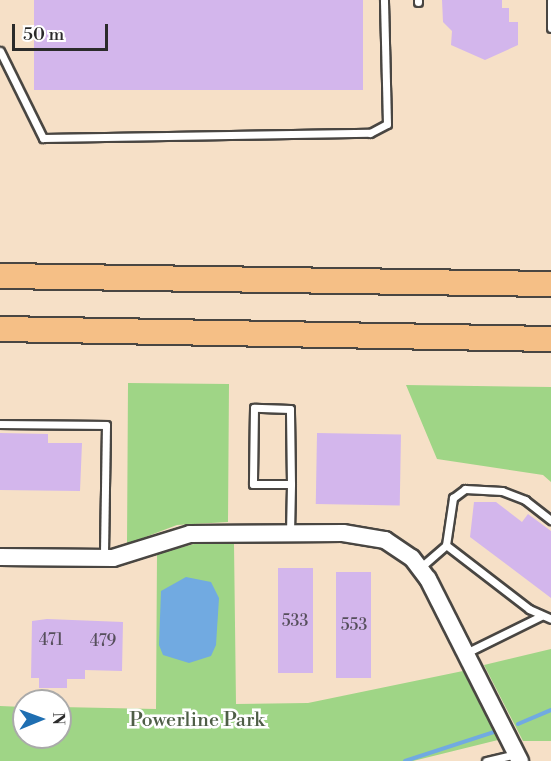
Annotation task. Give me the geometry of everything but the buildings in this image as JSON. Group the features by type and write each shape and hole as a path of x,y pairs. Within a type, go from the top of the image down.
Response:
{"highway":[{"path":"0,276 551,284"},
{"path":"0,329 551,339"}],"street":[{"path":"0,557 104,559 130,554 185,534 290,533 375,537 402,550 421,567 518,758"}],"lane":[{"path":"0,51 43,138 370,133 387,124 384,0"},
{"path":"550,0 551,28"},
{"path":"290,533 291,484 290,409 254,408 254,484 291,484"},
{"path":"0,424 105,425 104,559"},
{"path":"421,567 446,545 453,498 465,489 502,491 525,500 551,520"},
{"path":"446,545 541,616 551,619"},
{"path":"466,653 541,616"},
{"path":"486,761 518,758"}],"green space":[{"path":"128,383 229,384 228,522 177,525 127,544"},
{"path":"406,385 551,387 551,482 543,475 437,459"},
{"name":"Powerline Park","path":"194,544 234,544 236,704 308,703 463,671 498,740 413,761 0,761 0,706 12,706 12,749 72,749 72,707 156,709 157,554"},
{"path":"551,649 551,741 523,741 484,665"}],"water":[{"path":"186,577 211,582 219,598 216,645 211,656 189,663 163,655 159,645 161,591"}],"waterway":[{"path":"518,724 551,710"},
{"path":"405,761 494,732"}]}
